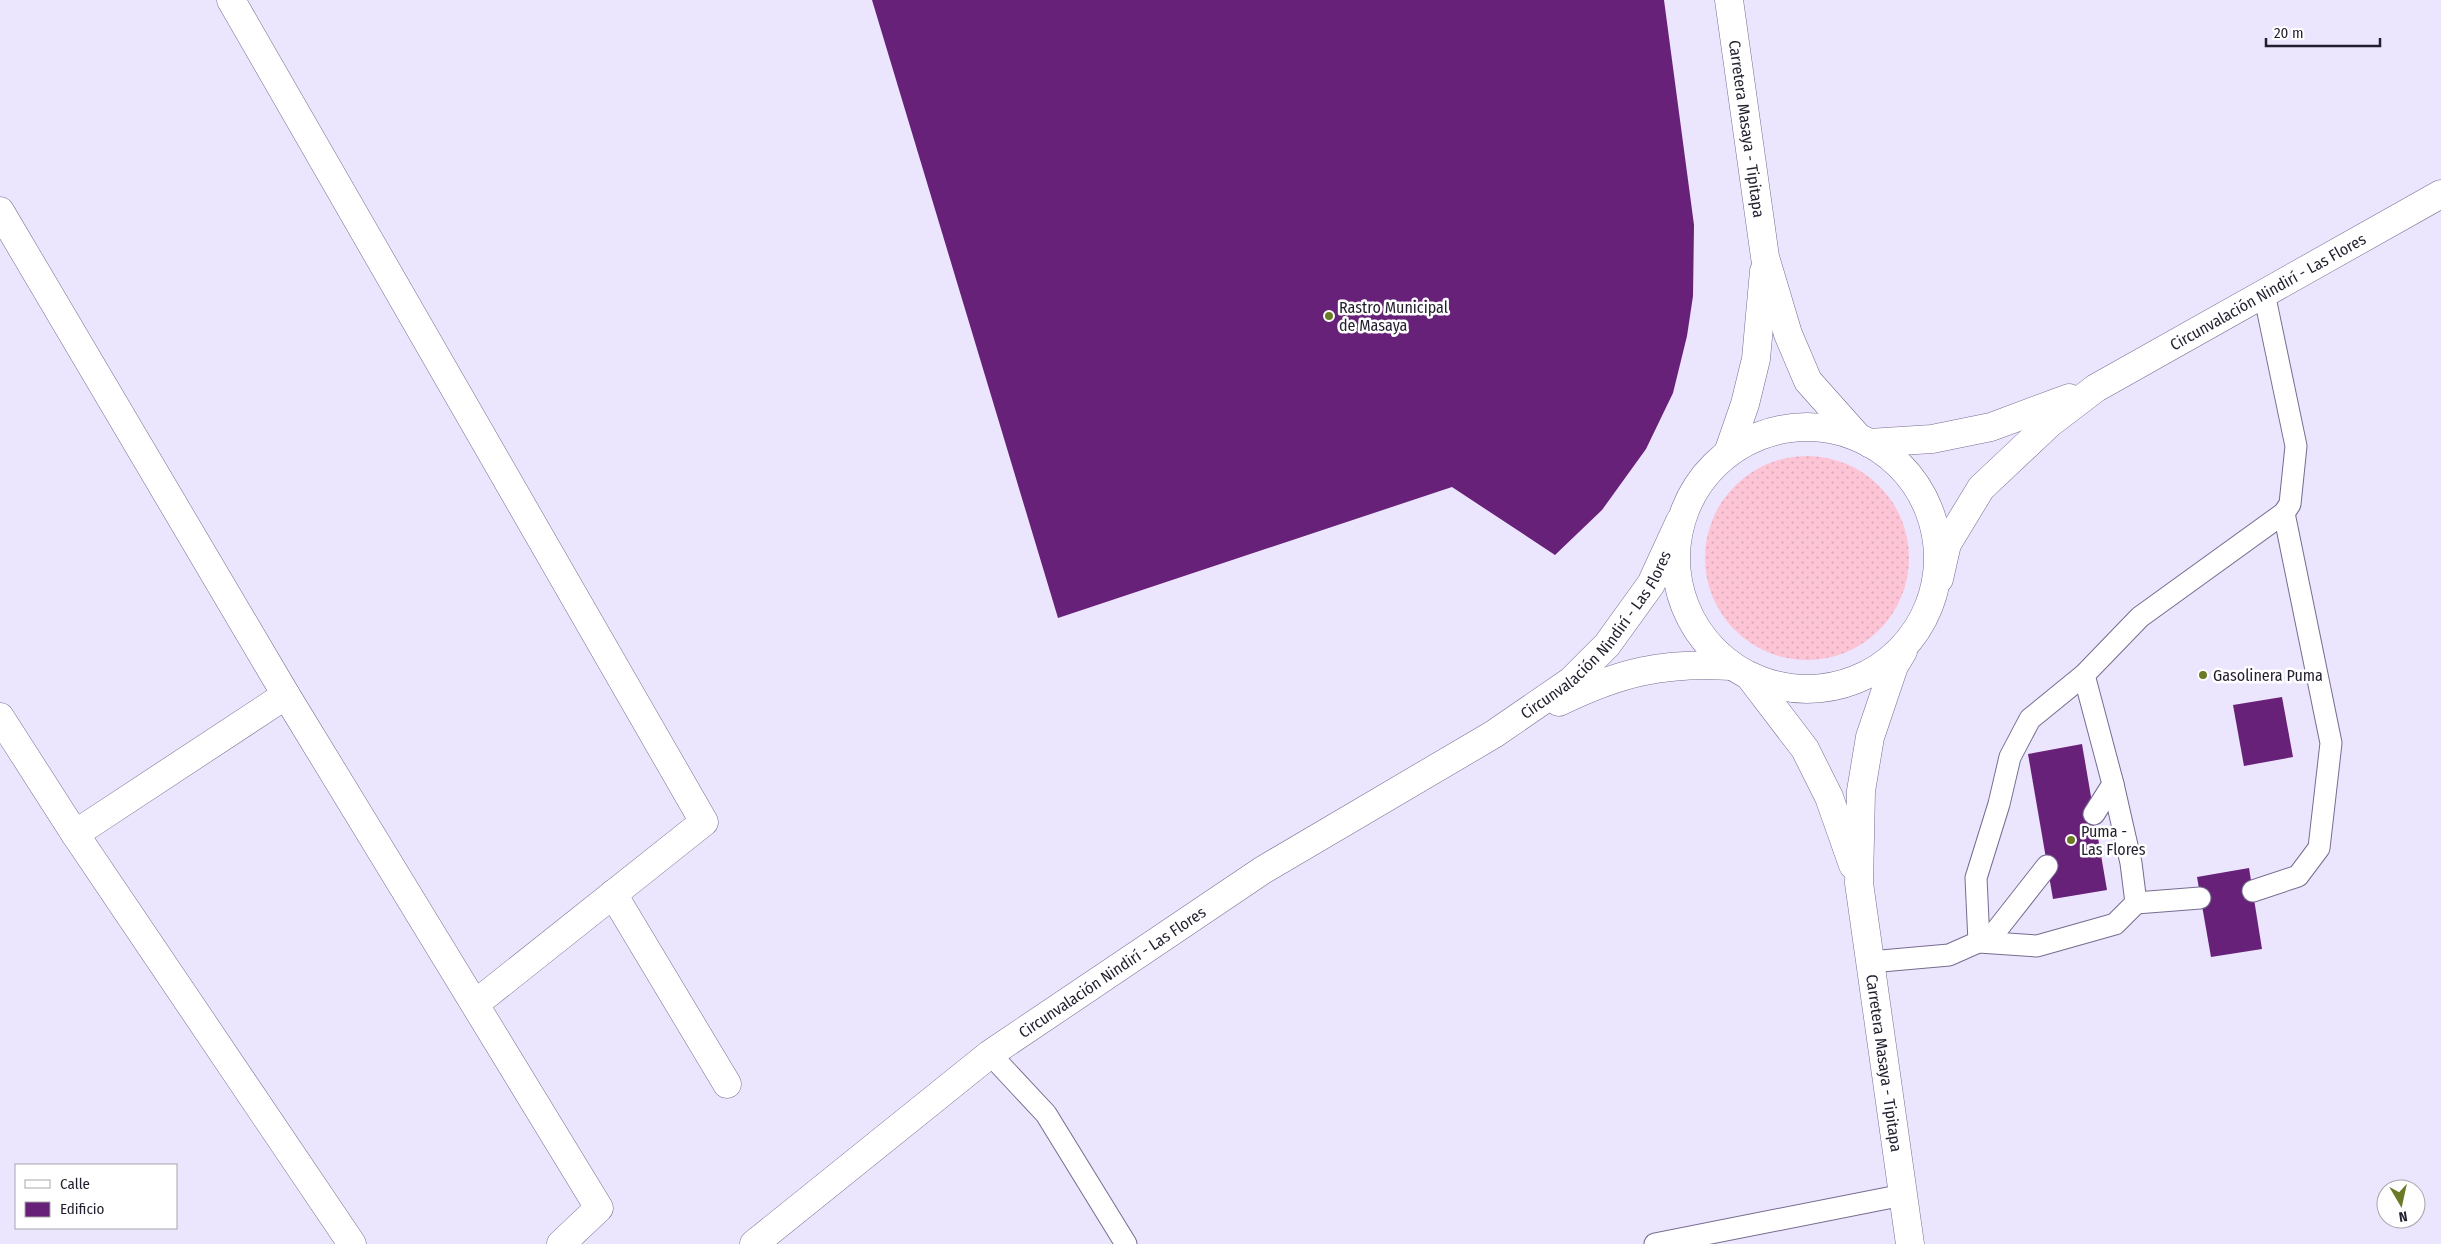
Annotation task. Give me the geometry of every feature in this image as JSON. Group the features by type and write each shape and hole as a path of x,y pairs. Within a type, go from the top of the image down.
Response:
{"main road":[{"path":"231,0 704,822 475,1004"},
{"name":"Carretera Masaya - Tipitapa","path":"1729,0 1765,258 1788,334 1808,381 1863,439"},
{"name":"Circunvalación Nindirí - Las Flores","path":"1905,648 1927,616 1948,544 1981,488 2050,423 2096,388 2441,194"},
{"path":"0,211 286,695 600,1208 562,1244"},
{"name":"Carretera Masaya - Tipitapa","path":"1728,453 1745,404 1756,359 1765,258"},
{"name":"Circunvalación Nindirí - Las Flores","path":"1863,439 1932,439 1990,427 2096,388"},
{"path":"1905,648 1871,675 1829,688 1802,690 1775,686 1741,672 1719,656 1695,628 1680,594 1675,558 1680,521 1691,495 1707,472 1728,453 1754,438 1788,428 1821,427 1863,439 1895,459 1923,493 1938,535 1939,580"},
{"name":"Circunvalación Nindirí - Las Flores","path":"754,1244 990,1054 1263,870 1494,734 1571,680 1607,645 1651,584 1680,521"},
{"name":"Carretera Masaya - Tipitapa","path":"1905,648 1894,666 1870,737 1861,790 1859,883 1910,1244"},
{"name":"Circunvalación Nindirí - Las Flores","path":"1494,734 1614,678 1652,669 1694,664 1741,672"},
{"name":"Carretera Masaya - Tipitapa","path":"1741,672 1805,750 1829,797 1859,883"},
{"path":"75,834 286,695"},
{"path":"0,717 75,834 352,1244"},
{"path":"613,894 727,1084"}],"lane":[{"path":"1979,942 1976,878 1999,804 2010,757 2030,719 2084,674 2140,617 2284,513 2290,504 2296,446 2264,293"},
{"path":"2253,891 2298,876 2320,848 2331,744 2284,513"},
{"path":"2084,674 2113,784 2131,863 2136,903"},
{"path":"2094,814 2113,784"},
{"path":"1870,962 1949,955 1992,936 2048,866"},
{"path":"1979,942 2037,946 2115,924 2136,903 2200,898"},
{"path":"990,1054 1046,1114 1126,1244"},
{"path":"1655,1244 1903,1195"}],"shaded area":[{"path":"1797,456 1817,456 1837,460 1855,468 1872,479 1886,493 1897,510 1905,528 1909,558 1905,588 1897,606 1886,623 1872,637 1855,648 1837,656 1817,660 1797,660 1777,656 1759,648 1742,637 1728,623 1717,606 1709,588 1705,568 1705,548 1709,528 1717,510 1728,493 1742,479 1759,468 1777,460"}],"building":[{"name":"Rastro Municipal de Masaya","path":"872,0 1664,0 1694,225 1693,296 1687,336 1673,393 1646,449 1602,510 1555,555 1452,487 1058,618"},
{"path":"2282,697 2293,757 2244,766 2233,705"},
{"name":"Puma - Las Flores","path":"2082,744 2107,890 2053,899 2028,754"},
{"path":"2249,868 2262,949 2211,957 2197,877"}],"place":[{"name":"Rastro Municipal de Masaya","path":"1329,316"},
{"name":"Gasolinera Puma","path":"2203,675"},
{"name":"Puma - Las Flores","path":"2071,840"}]}
